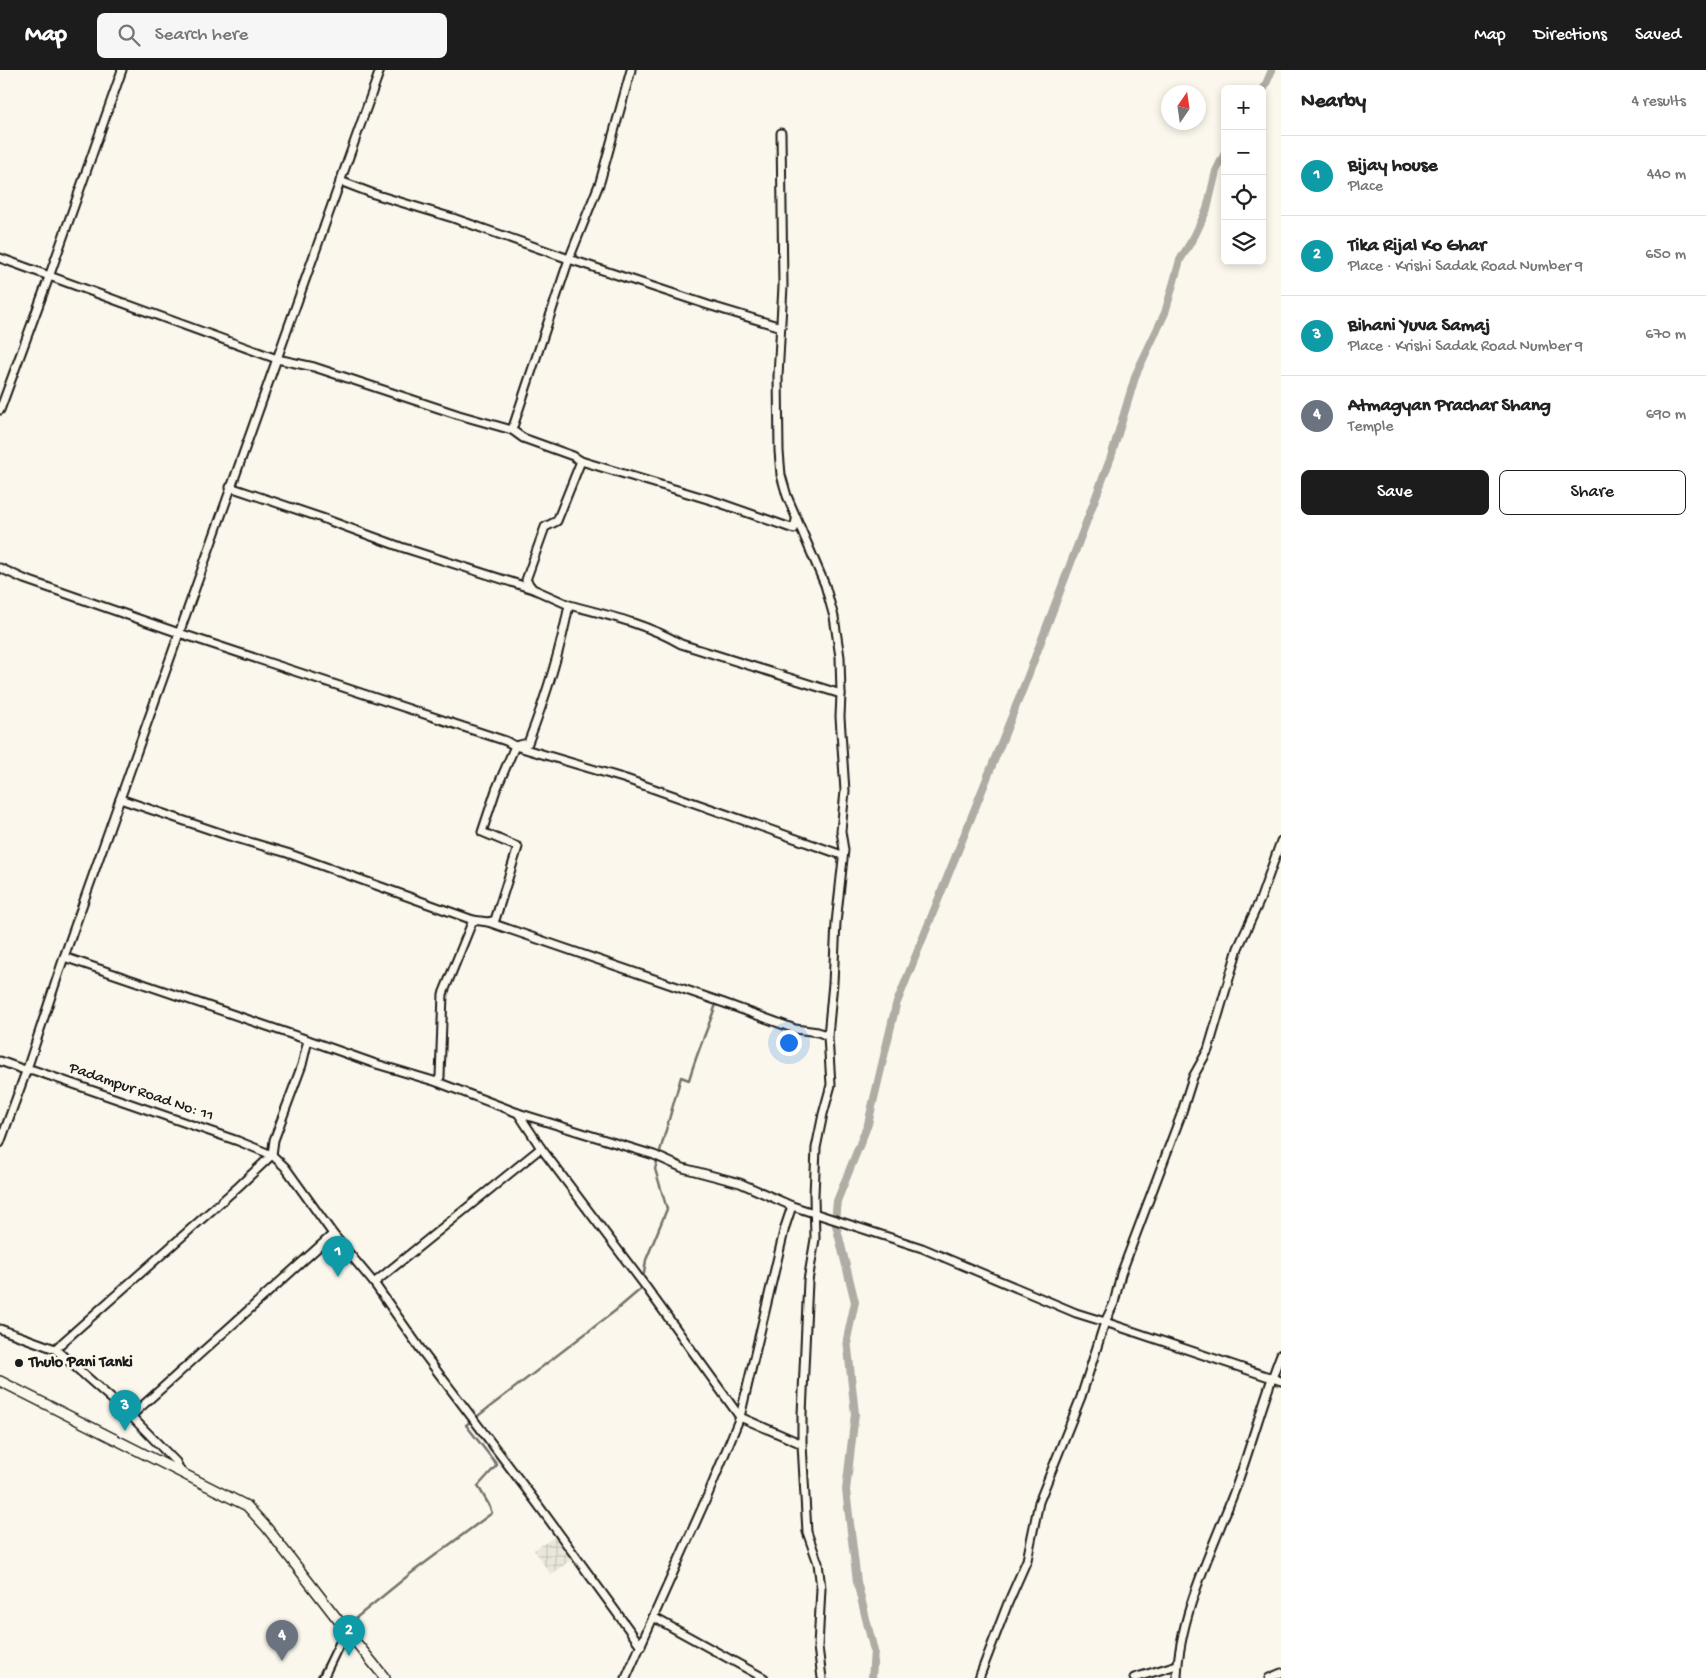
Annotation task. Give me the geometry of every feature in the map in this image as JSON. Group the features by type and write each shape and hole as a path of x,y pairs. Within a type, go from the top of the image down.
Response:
{"street":[{"path":"0,410 122,70"},
{"path":"0,1143 230,487 380,70"},
{"path":"512,430 569,259 600,182 631,70"},
{"path":"781,133 783,251 778,376 778,451 781,475 787,496 825,585 834,617 840,658 840,717 845,791 841,831 844,850 842,855 828,1036 831,1085 816,1148 813,1212 815,1238 808,1281 802,1444 807,1532 818,1563 821,1588 818,1647 822,1678"},
{"path":"340,181 569,259 781,327"},
{"path":"0,258 277,359 314,367 459,415 512,430 523,438 573,456 581,461 714,501 794,529 796,520"},
{"path":"533,588 526,580 545,527 557,521 581,461"},
{"path":"230,487 401,547 533,588 569,605 612,616 666,635 682,644 841,694"},
{"path":"0,568 24,579 179,633 506,741 515,746 626,779 842,855"},
{"path":"515,746 528,743 538,718 565,627 569,605"},
{"path":"488,922 495,920 518,847 482,832 496,790 515,746"},
{"path":"120,799 229,836 287,853 473,920 488,922 795,1029 818,1032 828,1036"},
{"path":"979,1678 1027,1560 1039,1502 1082,1397 1105,1322 1114,1303 1121,1274 1181,1115 1193,1077 1208,1050 1236,955 1260,900 1281,841"},
{"path":"436,1082 440,1077 443,994 473,920"},
{"path":"64,957 373,1063 436,1082 518,1113 654,1155 683,1168 740,1184 780,1202 922,1248 1076,1313 1281,1381"},
{"path":"56,1349 238,1187 272,1154 274,1140 302,1065 308,1040"},
{"name":"Padampur Road No: 11","path":"0,1061 33,1070 272,1154"},
{"path":"518,1113 541,1148 638,1276 740,1417 802,1444"},
{"path":"374,1283 541,1148"},
{"path":"272,1154 285,1167 333,1234 374,1283 424,1354 536,1502 638,1643"},
{"path":"626,1678 638,1643 654,1617 740,1417 791,1205"},
{"path":"131,1416 333,1234"},
{"path":"0,1329 56,1349 131,1416 176,1462 181,1472"},
{"path":"1177,1678 1180,1645 1190,1608 1235,1488 1281,1354"},
{"path":"0,1381 247,1506 267,1528 385,1678"},
{"path":"654,1617 764,1678"},
{"path":"323,1678 344,1628"},
{"path":"1134,1678 1177,1665"},
{"path":"1269,1678 1281,1673"}],"shaded area":[{"path":"556,1536 572,1559 551,1575 534,1550"}],"waterway":[{"path":"1265,85 1272,70"},
{"path":"872,1678 874,1651 857,1582 846,1490 855,1414 847,1339 855,1302 835,1221 837,1201 868,1124 896,1005 1026,681 1111,457 1136,374 1165,313 1180,260 1195,235 1207,209 1216,171 1221,161"},
{"path":"643,1280 646,1260 667,1209 655,1169 681,1077 689,1080 715,1007"},
{"path":"346,1626 410,1574 492,1513 478,1486 497,1465 466,1425 615,1311 642,1288 642,1285"},
{"path":"317,1678 336,1644"}],"place":[{"name":"Bijay house","path":"338,1277"},
{"name":"Thulo Pani Tanki","path":"19,1363"},
{"name":"Bihani Yuva Samaj","path":"125,1431"},
{"name":"Tika Rijal Ko Ghar","path":"349,1656"},
{"name":"Atmagyan Prachar Shang","path":"282,1661"}]}
